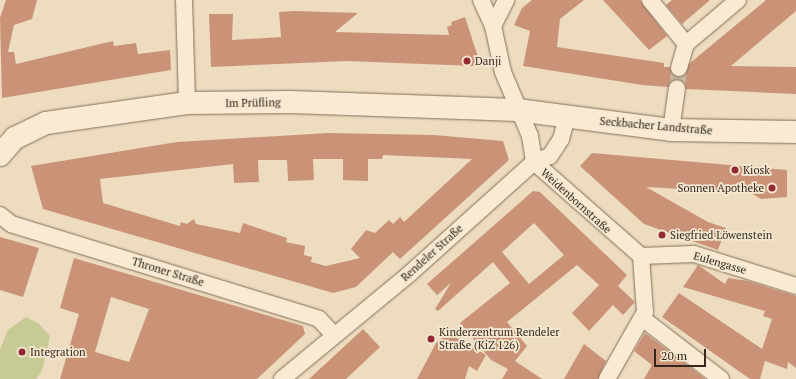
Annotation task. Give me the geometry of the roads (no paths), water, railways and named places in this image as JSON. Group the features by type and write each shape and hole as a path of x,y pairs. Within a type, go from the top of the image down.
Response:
{"main road":[{"name":"Im Prüfling","path":"0,155 16,138 46,123 187,103 290,102 517,110"},
{"name":"Seckbacher Landstraße","path":"517,110 671,130 796,132"}],"street":[{"path":"184,0 187,103"},
{"name":"Weidenbornstraße","path":"481,0 494,26 503,72 517,110 530,136 534,162 641,256"},
{"path":"494,26 506,0"},
{"path":"650,0 686,44"},
{"path":"678,68 686,44 738,0"},
{"path":"671,130 677,88"},
{"name":"Rendeler Straße","path":"282,379 333,334 407,276 534,162 550,156 561,139 567,116"},
{"name":"Throner Straße","path":"0,215 10,224 319,319 333,334"},
{"name":"Eulengasse","path":"641,256 694,254 796,286"},
{"path":"607,379 645,312 641,256"},
{"path":"642,318 721,379"}],"tunnel":[{"path":"677,88 679,68"}],"place":[{"name":"Danji","path":"467,61"},
{"name":"Kiosk","path":"735,170"},
{"name":"Sonnen Apotheke","path":"772,188"},
{"name":"Siegfried Löwenstein","path":"662,235"},
{"name":"Kinderzentrum Rendeler Straße (KiZ 126)","path":"431,339"},
{"name":"Integration","path":"22,352"}]}
